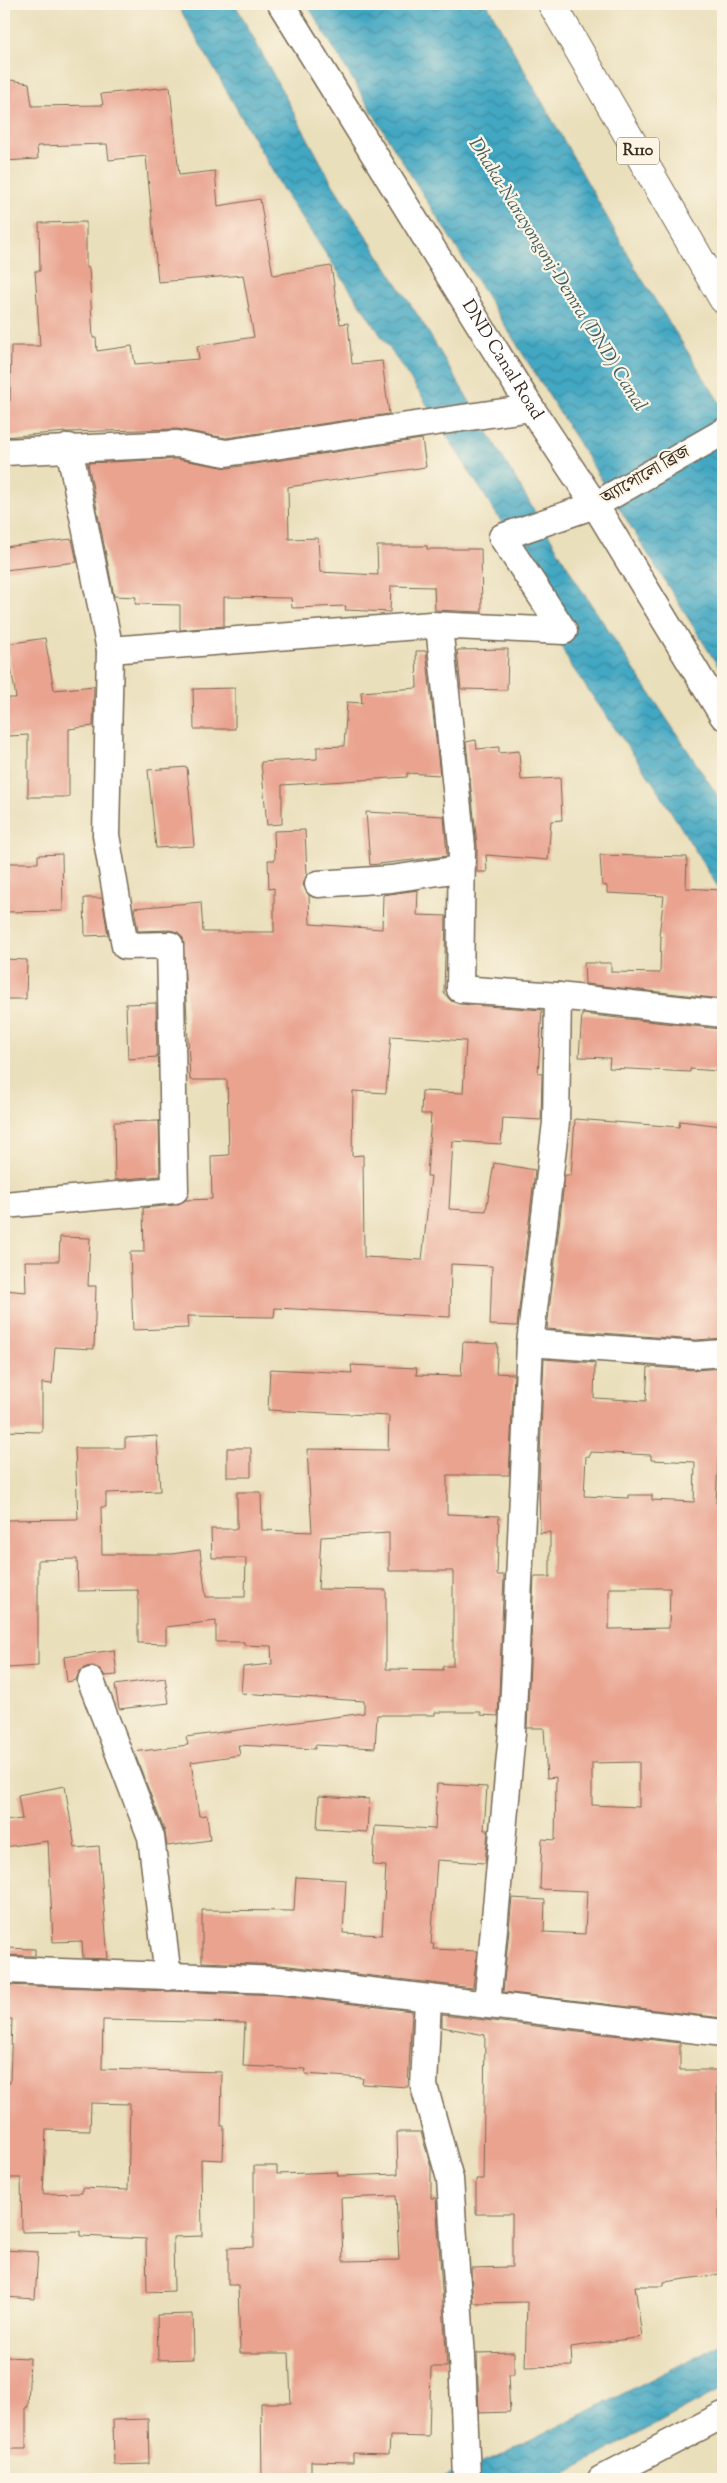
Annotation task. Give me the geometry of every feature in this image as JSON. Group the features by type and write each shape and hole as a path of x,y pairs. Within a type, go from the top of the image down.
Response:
{"main road":[{"name":"R110","path":"552,4 723,299"}],"street":[{"name":"DND Canal Road","path":"281,4 531,408 595,505 723,716"},
{"path":"4,452 69,447 177,444 226,453 531,408"},
{"name":"অ্যাপোলো ব্রিজ","path":"439,626 564,631 502,537 595,505 723,432"},
{"path":"4,1205 175,1190 170,945 125,946 106,835 110,650 69,447"},
{"path":"110,650 439,626 462,846 460,869 460,989 558,996 723,1014"},
{"path":"318,884 391,879 460,869"},
{"path":"487,2006 512,1733 530,1343 556,1122 558,996"},
{"path":"530,1343 696,1355 723,1353"},
{"path":"91,1682 151,1837 168,1977"},
{"path":"4,1970 278,1980 723,2033"},
{"path":"428,1999 424,2086 450,2179 462,2358 467,2479"},
{"path":"601,2479 723,2415"}],"water":[{"path":"177,4 235,4 333,185 424,325 579,586 723,804 723,895 654,784 570,664 546,616 525,559 419,392 285,193"},
{"name":"Dhaka-Narayongonj-Demra (DND) Canal","path":"307,4 487,4 640,276 723,408 723,674 394,148"},
{"path":"723,2343 723,2388 555,2479 440,2479 500,2456"}],"building":[{"path":"4,79 29,83 32,106 103,105 101,94 170,87 179,175 215,171 218,206 260,199 273,275 331,266 340,324 348,323 352,364 382,361 389,414 226,438 177,429 67,432 4,437 4,402 10,401 11,346 40,346 35,271 40,271 39,223 86,222 86,268 89,268 93,338 96,338 97,351 132,346 135,364 199,359 197,346 254,337 243,275 158,282 146,156 109,160 107,144 37,146 38,159 4,161"},
{"path":"422,439 426,467 288,487 289,539 318,538 320,572 378,575 377,546 427,546 427,549 481,549 482,612 435,610 434,587 391,586 390,612 345,610 346,606 292,608 291,598 224,597 224,626 180,630 180,605 135,604 136,597 114,596 88,463 176,459 228,468"},
{"path":"72,539 77,562 4,570 4,547"},
{"path":"45,638 54,690 94,686 93,726 69,729 69,797 28,797 28,735 8,736 6,698 16,698 7,644"},
{"path":"508,649 507,690 461,689 457,650"},
{"path":"416,651 426,651 440,775 407,773 407,777 282,785 282,824 267,825 261,762 317,759 317,747 344,746 347,702 362,703 361,692 417,688"},
{"path":"235,688 235,729 194,729 193,689"},
{"path":"476,740 477,749 499,747 499,753 519,751 521,780 560,778 562,820 551,821 548,860 486,855 487,872 477,872 477,845 466,742"},
{"path":"187,767 194,846 156,848 148,770"},
{"path":"366,812 444,816 447,856 370,865"},
{"path":"305,830 307,874 303,885 309,895 310,924 382,929 383,895 418,890 417,915 446,916 444,993 451,1001 459,1004 542,1010 538,1073 542,1074 541,1120 503,1118 501,1144 453,1141 449,1209 486,1211 494,1163 535,1170 517,1326 490,1325 492,1266 451,1264 450,1317 275,1308 274,1317 187,1316 188,1328 133,1330 130,1252 144,1252 143,1208 176,1205 186,1200 212,1199 211,1156 229,1155 227,1080 190,1080 183,938 178,932 170,930 138,931 134,908 201,902 203,932 274,932 274,888 269,889 268,860 275,860 274,831","holes":["391,1036 466,1041 463,1093 422,1091 421,1114 431,1114 427,1176 431,1176 422,1260 364,1257 363,1155 352,1156 353,1091 386,1093"]},
{"path":"62,854 63,911 4,912 4,863 38,863 38,855"},
{"path":"600,855 687,857 686,888 721,890 720,910 723,910 723,999 585,984 584,963 611,963 611,972 660,973 661,936 659,935 664,896 607,893 607,886 602,885"},
{"path":"84,898 102,898 108,935 85,936"},
{"path":"4,959 27,960 26,999 4,999"},
{"path":"156,1003 157,1057 128,1059 126,1004"},
{"path":"582,1014 720,1029 718,1071 690,1069 690,1072 609,1068 610,1058 579,1057"},
{"path":"575,1119 679,1127 680,1121 723,1126 723,1338 696,1340 547,1329 565,1175 571,1175"},
{"path":"159,1121 160,1176 115,1180 114,1122"},
{"path":"60,1237 90,1238 88,1286 96,1286 94,1349 55,1347 52,1384 42,1383 42,1432 4,1431 4,1290 26,1292 25,1261 59,1261"},
{"path":"463,1342 498,1344 496,1373 514,1374 509,1475 447,1475 447,1514 499,1516 497,1575 504,1575 498,1716 481,1715 481,1712 435,1712 435,1715 377,1715 375,1748 315,1745 315,1749 238,1745 240,1755 191,1762 199,1816 207,1815 210,1840 167,1846 165,1832 134,1752 188,1745 186,1737 364,1713 364,1701 241,1693 243,1667 272,1664 271,1646 244,1645 244,1642 216,1642 216,1621 166,1627 166,1644 138,1643 138,1590 78,1591 77,1559 38,1560 38,1666 7,1668 4,1520 78,1519 75,1448 125,1448 125,1438 157,1436 160,1491 106,1493 106,1507 101,1507 102,1554 172,1554 200,1550 206,1597 245,1597 246,1558 212,1558 211,1529 237,1529 237,1492 261,1492 262,1530 312,1532 307,1449 388,1450 389,1416 268,1410 270,1369 352,1373 351,1365 417,1368 416,1375 461,1376","holes":["389,1533 389,1571 453,1571 453,1666 443,1666 443,1670 386,1669 386,1590 318,1589 321,1537"]},
{"path":"544,1359 595,1363 594,1398 646,1401 648,1367 695,1370 723,1368 723,1445 719,1444 716,1503 723,1503 723,2018 503,1992 512,1898 545,1900 544,1932 585,1934 587,1891 540,1889 542,1839 555,1840 556,1777 547,1778 544,1728 527,1728 534,1577 550,1577 550,1532 540,1533 539,1482","holes":["590,1452 651,1455 651,1460 695,1462 694,1502 652,1500 652,1495 628,1495 628,1498 584,1496 586,1456 590,1456","609,1588 670,1588 669,1628 609,1629","639,1762 639,1807 592,1805 592,1763"]},
{"path":"227,1448 251,1448 251,1477 227,1477"},
{"path":"114,1650 117,1675 105,1676 100,1669 93,1666 86,1667 79,1672 76,1680 67,1682 64,1657"},
{"path":"165,1678 169,1703 119,1709 115,1685"},
{"path":"437,1784 487,1787 484,1830 488,1830 485,1863 437,1860 431,1944 434,1944 433,1949 477,1951 473,1988 281,1965 202,1962 202,1910 294,1911 296,1877 346,1880 343,1933 382,1935 386,1866 373,1865 375,1826 435,1829"},
{"path":"65,1786 75,1848 99,1846 108,1959 83,1958 82,1941 53,1942 48,1841 4,1847 4,1821 22,1819 18,1795"},
{"path":"319,1796 369,1799 367,1832 317,1829"},
{"path":"4,1948 35,1949 35,1956 4,1955"},
{"path":"4,1985 278,1995 412,2011 408,2087 362,2084 363,2078 305,2074 306,2069 243,2066 245,2023 103,2020 102,2069 222,2072 221,2126 224,2126 223,2160 201,2159 202,2236 173,2237 174,2291 147,2292 146,2239 80,2236 80,2231 22,2232 21,2178 4,2178 4,2083 10,2083 12,2019 4,2019","holes":["91,2103 130,2104 128,2190 82,2188 82,2193 43,2194 46,2130 90,2131"]},
{"path":"442,2015 680,2043 680,2070 717,2070 717,2151 721,2274 664,2282 664,2286 635,2286 642,2337 571,2347 572,2366 525,2367 527,2302 473,2303 471,2268 512,2267 512,2214 476,2214 476,2179 483,2179 485,2035 442,2027"},
{"path":"397,2132 421,2132 431,2167 431,2198 436,2198 447,2367 431,2367 429,2437 390,2436 389,2454 353,2453 353,2462 311,2461 311,2479 262,2479 261,2403 291,2403 289,2353 240,2353 238,2285 228,2285 228,2248 254,2247 254,2166 277,2166 277,2174 337,2172 338,2176 398,2174","holes":["396,2196 399,2260 343,2261 341,2198"]},
{"path":"4,2250 38,2252 35,2299 4,2297"},
{"path":"193,2314 194,2359 158,2360 157,2315"},
{"path":"514,2352 514,2375 508,2375 510,2412 479,2413 477,2353"},
{"path":"4,2357 30,2358 28,2407 26,2407 26,2449 4,2449"},
{"path":"148,2419 149,2464 114,2465 113,2420"}]}
